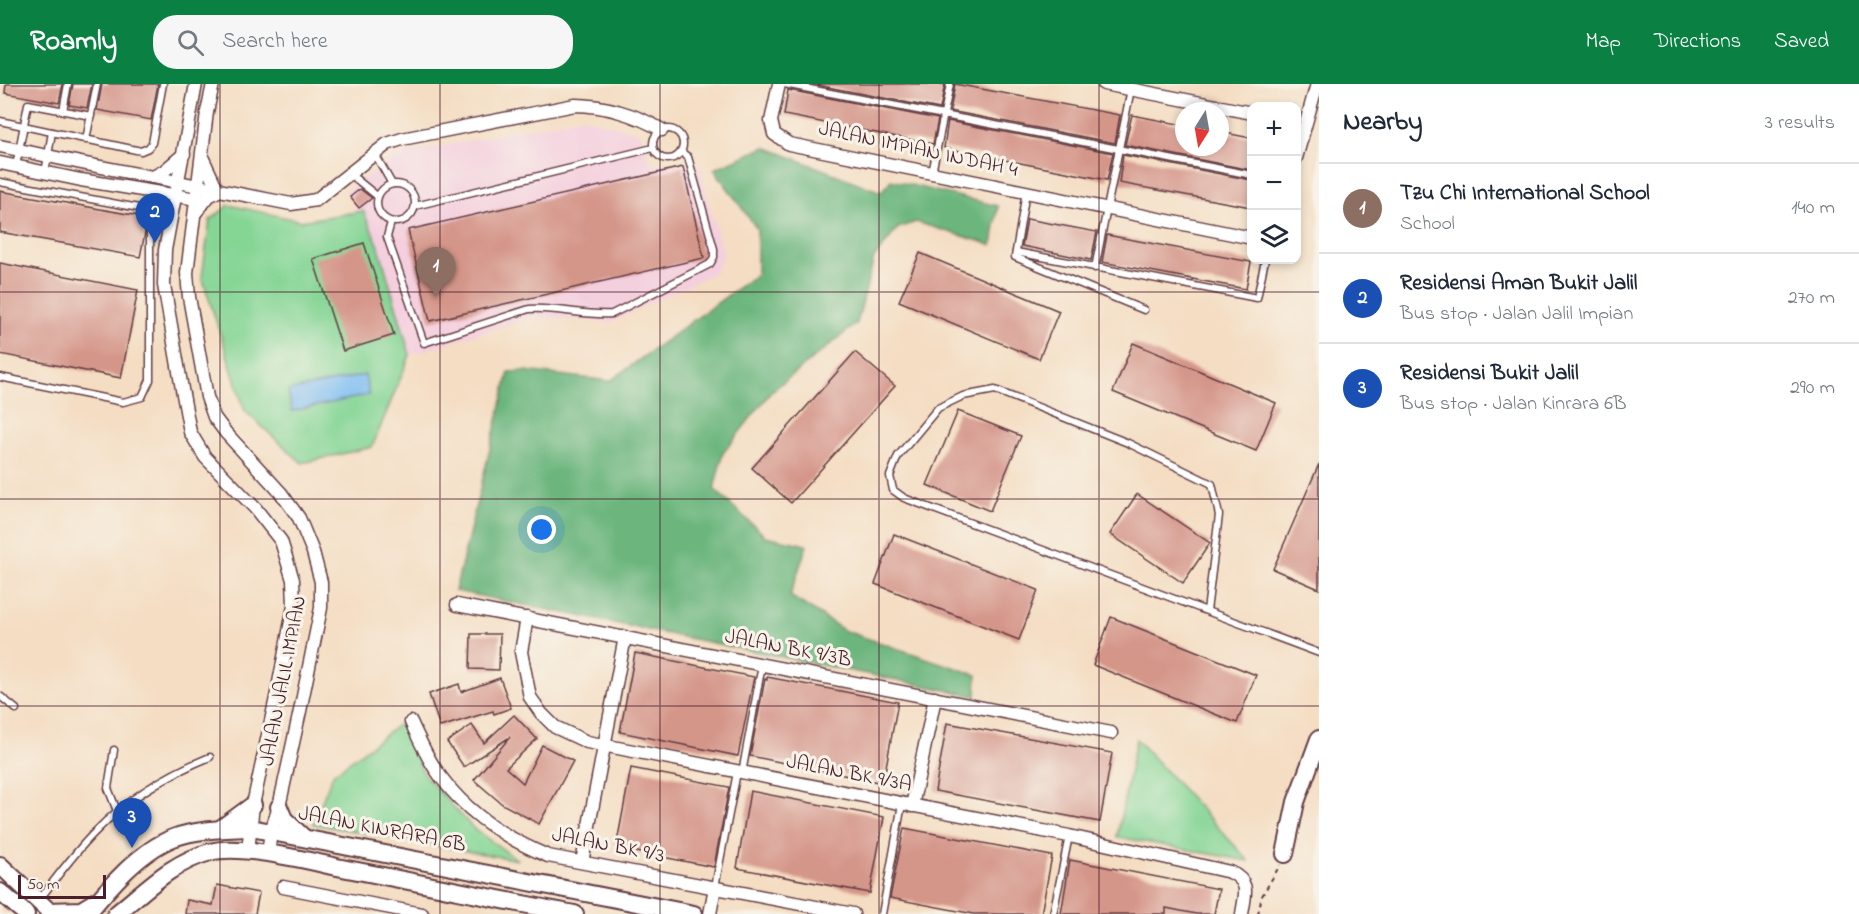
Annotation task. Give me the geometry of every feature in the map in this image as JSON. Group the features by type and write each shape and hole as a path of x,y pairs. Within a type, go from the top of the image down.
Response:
{"street":[{"name":"JALAN JALIL IMPIAN","path":"196,84 165,250 164,285 190,432 205,457 255,508 281,541 293,580 294,606 253,805 248,851"},
{"name":"JALAN JALIL IMPIAN","path":"213,84 186,273 207,397 214,417 226,433 281,493 299,518 313,552 321,582 321,608 279,807 271,831 268,854"},
{"name":"JALAN IMPIAN INDAH 4","path":"779,84 771,121 772,128 774,134 789,144 1247,237"},
{"path":"1104,84 1131,87 1247,112"},
{"path":"1301,123 1317,84"},
{"path":"0,146 291,204 316,200 387,144 402,139 575,105 588,105 645,119 662,130"},
{"path":"153,177 184,154"},
{"path":"202,157 204,166 218,191"},
{"path":"0,163 197,200"},
{"path":"195,213 209,196 218,191"},
{"path":"153,192 160,198 171,218"},
{"name":"JALAN BK 9/3B","path":"457,605 1112,733"},
{"name":"JALAN BK 9/3A","path":"527,618 521,652 530,696 541,713 555,727 586,742 1069,836 1230,872 1242,879 1246,891 1242,914"},
{"path":"582,862 625,637"},
{"path":"907,805 935,698"},
{"name":"JALAN BK 9/3","path":"411,722 434,767 455,794 480,819 522,845 548,856 853,914"},
{"path":"1285,854 1296,802 1319,739"},
{"path":"219,829 253,805"},
{"path":"279,807 284,819 303,838"},
{"name":"JALAN KINRARA 6B","path":"87,914 140,858 173,838 219,829 251,828 694,914"},
{"path":"116,914 169,869 212,852 248,851 268,854 538,910 565,913 566,888"},
{"path":"0,866 46,909 81,910 100,898"},
{"path":"538,910 544,884"},
{"path":"283,887 422,914"},
{"path":"710,914 715,887"},
{"path":"0,892 26,914"}],"lane":[{"path":"63,111 68,84"},
{"path":"86,140 97,84"},
{"path":"0,121 141,151 152,143 164,84"},
{"path":"784,84 1247,174"},
{"path":"932,173 950,84"},
{"path":"1095,268 1131,87"},
{"path":"16,166 28,104 91,116"},
{"path":"671,129 679,134 683,142 681,152 673,158 663,158 653,148 655,135 662,130 671,129"},
{"path":"45,173 52,132"},
{"path":"415,206 653,148"},
{"path":"391,222 387,237 424,343 529,309 545,308 599,315 612,314 710,264 714,257 714,249 688,157 681,152"},
{"path":"375,154 392,184"},
{"path":"350,174 377,196"},
{"path":"0,182 144,209 150,216 150,380 142,397 123,402 0,377"},
{"path":"392,184 410,189 415,206 409,218 397,223 380,215 377,209 377,196 392,184"},
{"path":"1026,192 1015,257 1144,310"},
{"path":"1016,252 1257,298 1264,264"},
{"path":"1207,611 1219,515 1212,484 1128,443 995,390 963,396 938,408 898,456 890,476 893,490 904,498 1319,653"},
{"path":"715,887 762,664"},
{"path":"0,696 16,709"},
{"path":"114,750 108,788 117,811"},
{"path":"46,909 75,853 117,811 160,781 210,757"},
{"path":"882,914 907,805"},
{"path":"1053,914 1069,836"}],"path":[{"path":"1258,914 1262,896 1285,854"}],"shaded area":[{"path":"582,117 640,133 651,164 699,166 723,254 715,272 610,323 535,316 410,355 372,447 302,463 245,411 202,277 210,220 229,205 301,221 357,210 345,191 399,155"}],"green space":[{"path":"765,147 881,192 891,180 998,206 992,245 916,222 898,228 874,258 857,323 771,392 723,453 714,489 765,536 807,545 790,596 845,631 977,675 976,696 455,591 509,372 525,371 610,381 757,274 757,229 714,169"},
{"path":"229,205 301,221 363,211 378,244 410,355 372,447 302,463 245,411 202,277 210,220"},
{"path":"401,723 425,776 473,828 518,860 313,824 333,774"},
{"path":"1136,739 1249,861 1117,837"}],"water":[{"path":"365,375 369,395 292,411 288,391"}],"building":[{"path":"6,84 63,84 59,103 5,93"},
{"path":"73,84 92,84 87,108 69,105"},
{"path":"102,84 158,84 151,120 97,110"},
{"path":"812,84 945,84 940,109"},
{"path":"955,84 1120,115 1115,143 950,111"},
{"path":"788,90 938,119 933,144 784,115"},
{"path":"1132,115 1175,123 1175,155 1125,145"},
{"path":"948,121 1113,153 1107,180 944,148"},
{"path":"1229,134 1247,137 1247,169 1180,156 1229,156"},
{"path":"1123,155 1247,179 1247,206 1119,183"},
{"path":"683,167 704,258 430,321 408,230"},
{"path":"360,189 372,198 359,208 350,197"},
{"path":"0,191 144,217 145,233 140,257 0,232"},
{"path":"1027,219 1097,232 1091,260 1022,246"},
{"path":"1107,235 1247,261 1247,264 1251,264 1246,289 1102,262"},
{"path":"364,243 394,335 343,351 313,259"},
{"path":"920,253 1059,311 1039,359 899,301"},
{"path":"0,263 138,290 121,378 0,354"},
{"path":"1133,343 1276,403 1256,451 1113,392"},
{"path":"855,352 895,386 791,503 752,468"},
{"path":"958,411 1021,436 990,511 927,485"},
{"path":"1319,464 1319,589 1273,569"},
{"path":"1137,494 1210,543 1183,583 1110,534"},
{"path":"894,534 1038,590 1019,640 875,584"},
{"path":"1111,617 1256,675 1237,723 1093,665"},
{"path":"471,634 500,634 499,670 470,669"},
{"path":"635,653 754,677 738,756 620,732"},
{"path":"767,677 898,702 883,783 750,756"},
{"path":"500,678 511,708 440,727 429,694 459,684 461,692"},
{"path":"514,715 537,739 506,768 523,783 542,745 573,761 539,824 502,804 474,780 510,737 464,767 447,742 472,725 484,743"},
{"path":"947,723 1112,753 1100,822 935,791"},
{"path":"631,768 729,787 714,867 616,848"},
{"path":"750,791 884,817 870,893 737,868"},
{"path":"904,828 1052,856 1041,914 974,914 890,898"},
{"path":"1070,860 1219,889 1214,914 1196,914 1166,908 1166,914 1061,914"},
{"path":"217,885 259,893 255,914 185,914 187,900 213,905"}],"place":[{"name":"Residensi Aman Bukit Jalil","path":"155,243"},
{"name":"Tzu Chi International School","path":"436,297"},
{"name":"Residensi Bukit Jalil","path":"132,848"}]}
